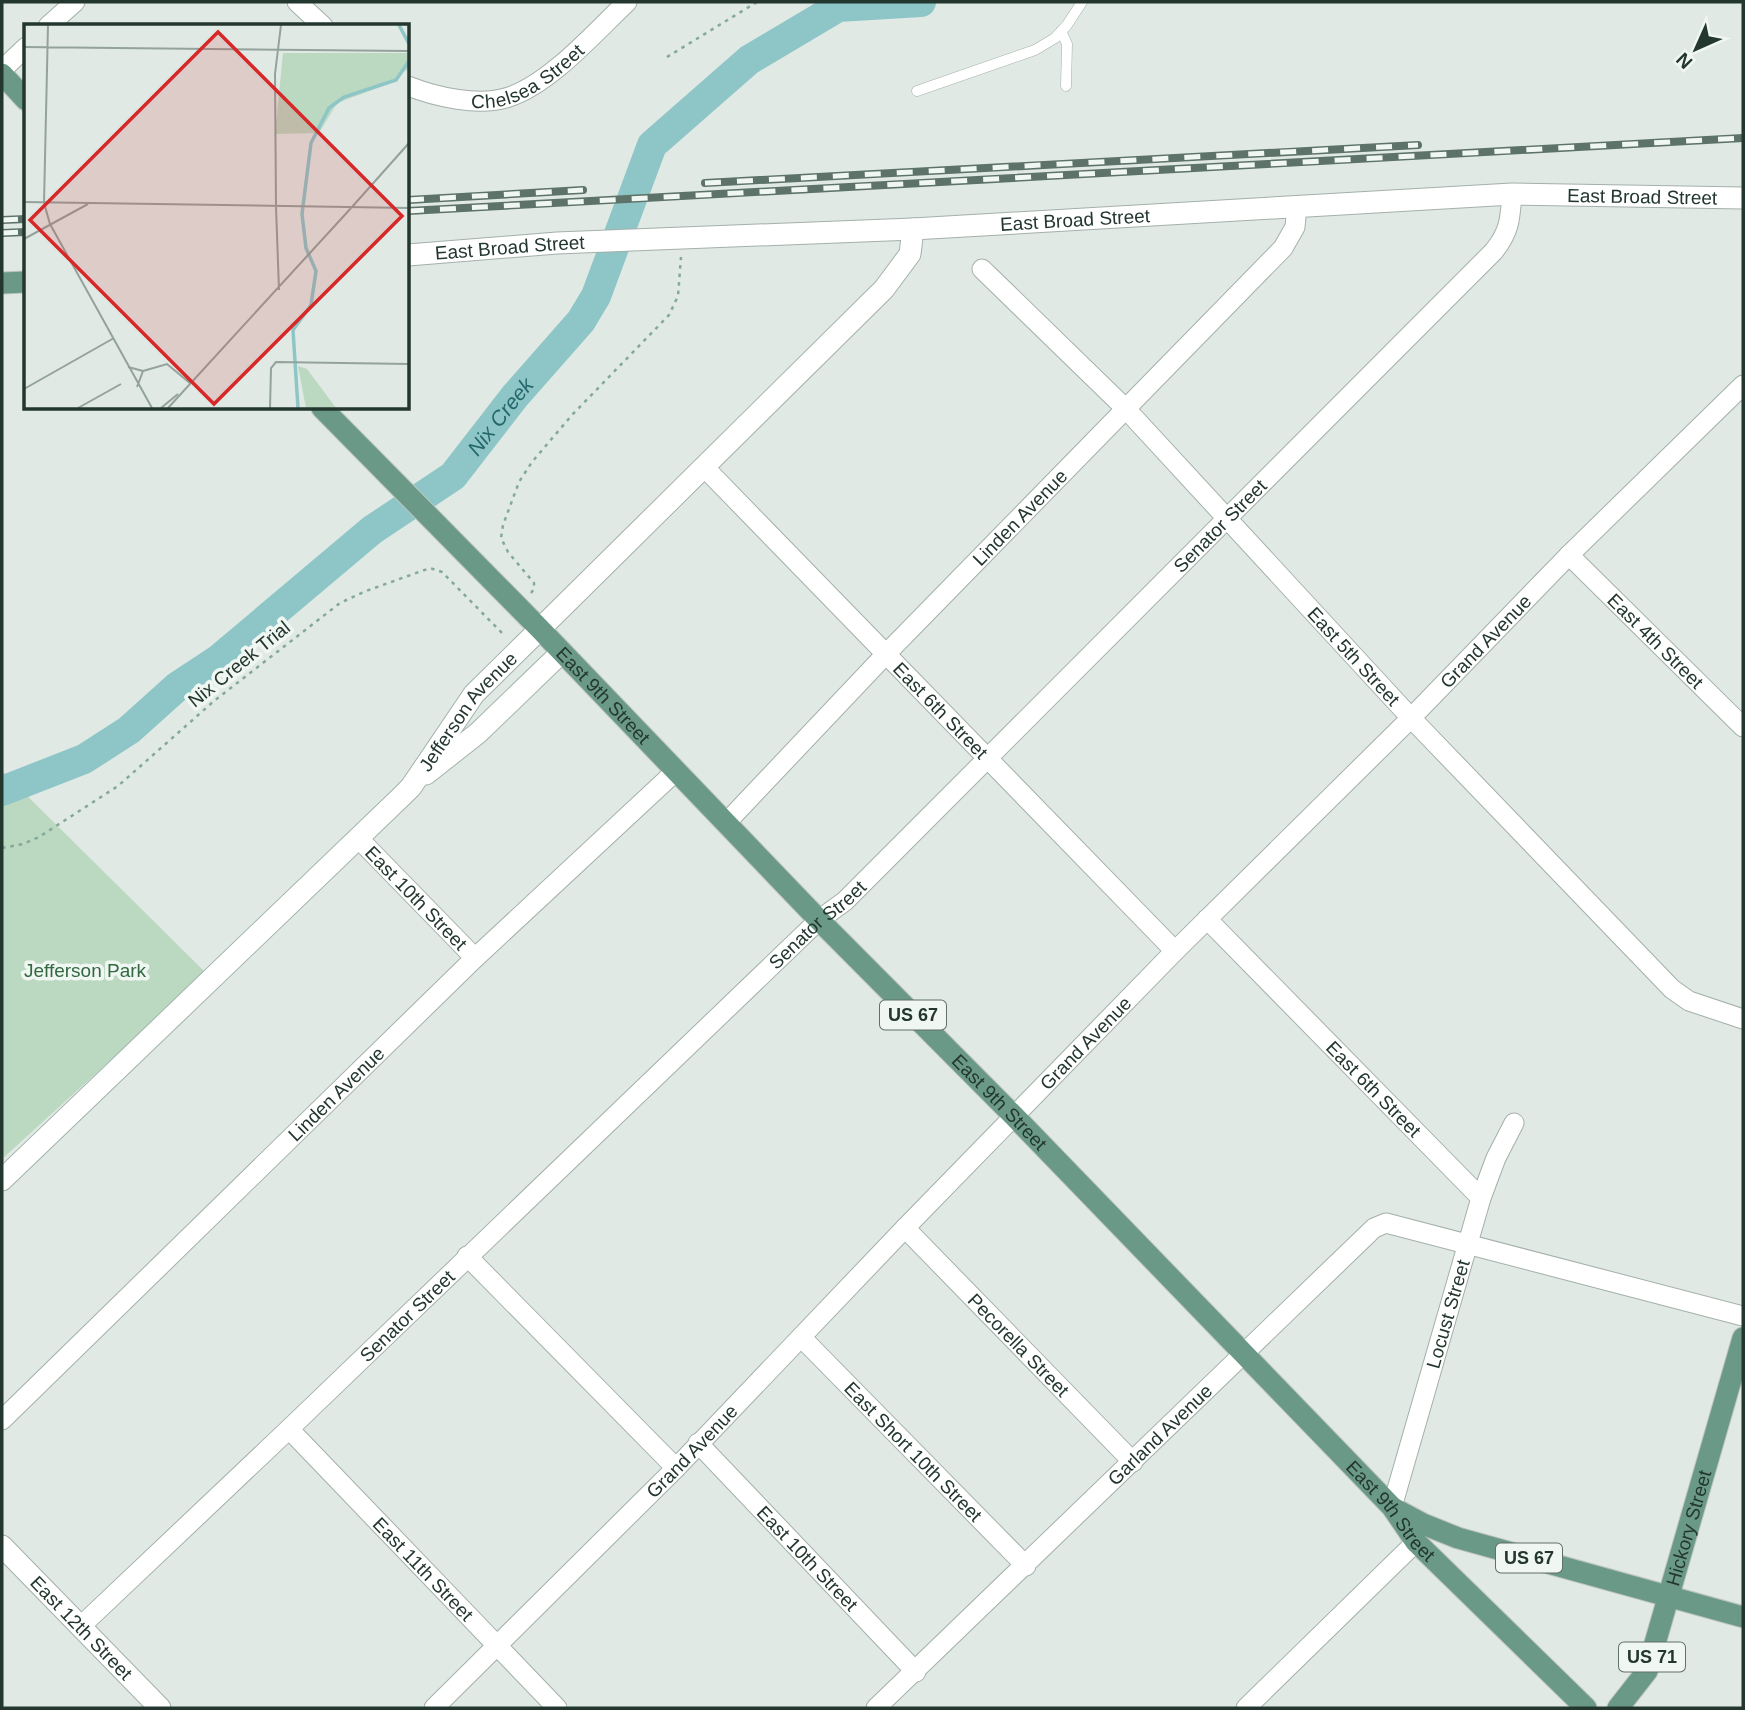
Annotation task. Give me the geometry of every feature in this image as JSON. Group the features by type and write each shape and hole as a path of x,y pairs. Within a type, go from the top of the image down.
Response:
{"main road":[{"path":"2,72 24,98"},
{"path":"2,283 24,282"},
{"name":"East 9th Street","path":"324,410 1392,1507 1416,1542 1586,1708"},
{"name":"Hickory Street","path":"1618,1708 1647,1671 1743,1338"},
{"name":"US 67","path":"1392,1507 1423,1524 1458,1538 1743,1617"}],"street":[{"path":"50,24 75,2"},
{"path":"297,2 321,24"},
{"name":"Chelsea Street","path":"410,87 431,95 469,101 508,97 546,78 627,2"},
{"path":"2,72 24,49"},
{"name":"East Broad Street","path":"410,255 557,243 913,229 1512,194 1743,198"},
{"name":"Senator Street","path":"80,1626 819,920 845,901 1494,251 1510,225 1512,194"},
{"name":"Linden Avenue","path":"726,824 886,654 1283,248 1295,228 1297,206"},
{"name":"Jefferson Avenue","path":"2,1180 411,787 474,694 884,289 910,254 913,229"},
{"name":"East 5th Street","path":"982,269 1126,409 1411,718 1672,989 1689,1002 1743,1019"},
{"name":"Grand Avenue","path":"434,1708 676,1468 1175,951 1743,385"},
{"name":"East 6th Street","path":"705,468 1175,951"},
{"name":"East 4th Street","path":"1570,555 1743,727"},
{"path":"411,787 461,747 562,652"},
{"name":"Linden Avenue","path":"2,1420 475,958 676,771"},
{"name":"East 10th Street","path":"359,838 475,958"},
{"name":"East 6th Street","path":"1207,919 1481,1198"},
{"name":"Locust Street","path":"1392,1507 1481,1198 1496,1158 1514,1123"},
{"name":"Garland Avenue","path":"880,1707 1374,1228 1386,1223 1468,1243"},
{"name":"Pecorella Street","path":"905,1228 1133,1462"},
{"path":"1468,1243 1743,1316"},
{"path":"467,1256 676,1468"},
{"name":"East Short 10th Street","path":"802,1338 1026,1566"},
{"name":"East 11th Street","path":"289,1429 557,1708"},
{"name":"East 10th Street","path":"698,1443 916,1672"},
{"path":"1246,1708 1416,1542"},
{"name":"East 12th Street","path":"2,1546 80,1626 149,1704"}],"lane":[{"path":"918,91 1035,50 1061,31 1082,2"},
{"path":"1061,31 1066,44 1066,86"}],"path":[{"path":"667,57 757,2"},
{"path":"531,593 534,583 508,552 501,538 519,482 532,462 572,415 669,315 678,296 681,257"},
{"name":"Nix Creek Trial","path":"2,848 23,844 39,837 118,786 214,701 301,632 340,603 366,591 430,568 436,569 496,628"}],"green space":[{"name":"Jefferson Park","path":"2,771 206,973 2,1159"}],"waterway":[{"name":"Nix Creek","path":"2,791 84,759 129,730 178,686 219,659 372,530 453,476 515,396 581,321 596,296 652,145 749,60 838,7 921,2"}],"railway":[{"path":"410,211 1743,138"},
{"path":"705,183 1418,145"},
{"path":"410,200 583,190"},
{"path":"2,220 24,219"},
{"path":"2,233 24,232"}]}
